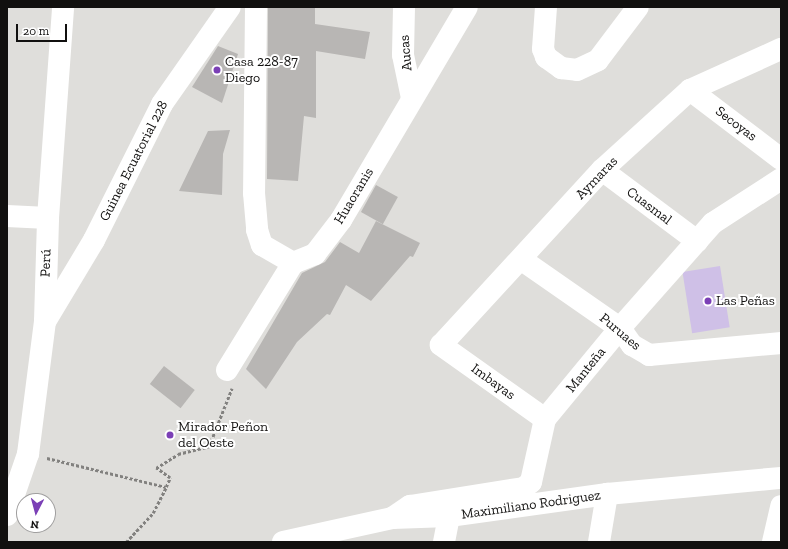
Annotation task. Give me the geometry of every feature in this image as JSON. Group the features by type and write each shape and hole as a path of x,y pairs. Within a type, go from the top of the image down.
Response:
{"street":[{"name":"Perú","path":"7,515 28,454 45,321 48,218 63,7"},
{"name":"Guinea Ecuatorial 228","path":"45,321 94,240 162,104 230,7"},
{"path":"227,370 293,263 262,245 257,230 254,193 256,7"},
{"name":"Aucas","path":"404,7 403,55 412,98"},
{"name":"Huaoranis","path":"293,263 315,254 341,220 467,7"},
{"path":"546,7 543,49 546,57 561,68 577,70 598,60 638,7"},
{"name":"Aymaras","path":"441,345 522,260 602,170 690,90 781,49"},
{"name":"Secoyas","path":"690,90 781,159"},
{"name":"Cuasmal","path":"602,170 697,241"},
{"name":"Manteña","path":"392,518 410,506 524,488 531,482 545,419 620,328 713,223 781,179"},
{"path":"7,216 48,218"},
{"name":"Puruaes","path":"522,260 620,328 632,345 655,355 781,343"},
{"name":"Imbayas","path":"441,345 545,419"},
{"name":"Maximiliano Rodriguez","path":"283,542 392,518 450,516 607,494 781,478"},
{"path":"599,542 607,494"},
{"path":"773,542 781,506"},
{"path":"444,542 450,516"}],"path":[{"path":"126,542 153,513 170,478 156,468 178,454 209,446 235,380 227,370"},
{"path":"28,454 166,487"}],"shaded area":[{"name":"Las Peñas","path":"720,266 730,327 692,333 682,272"}],"building":[{"path":"268,7 315,7 315,24 370,32 365,59 316,51 316,118 304,116 298,181 267,179"},
{"name":"Casa 228-87 Diego","path":"218,46 238,54 222,103 192,87"},
{"path":"230,130 223,154 222,195 179,191 208,131"},
{"path":"376,185 398,197 383,224 361,212"},
{"path":"376,221 420,243 413,257 410,256 371,301 346,285 330,315 327,314 297,342 266,389 246,369 302,273 325,262 340,242 359,253"},
{"path":"164,366 195,390 181,408 150,384"}],"place":[{"name":"Casa 228-87 Diego","path":"217,70"},
{"name":"Las Peñas","path":"708,301"},
{"name":"Mirador Peñon del Oeste","path":"170,435"}]}
